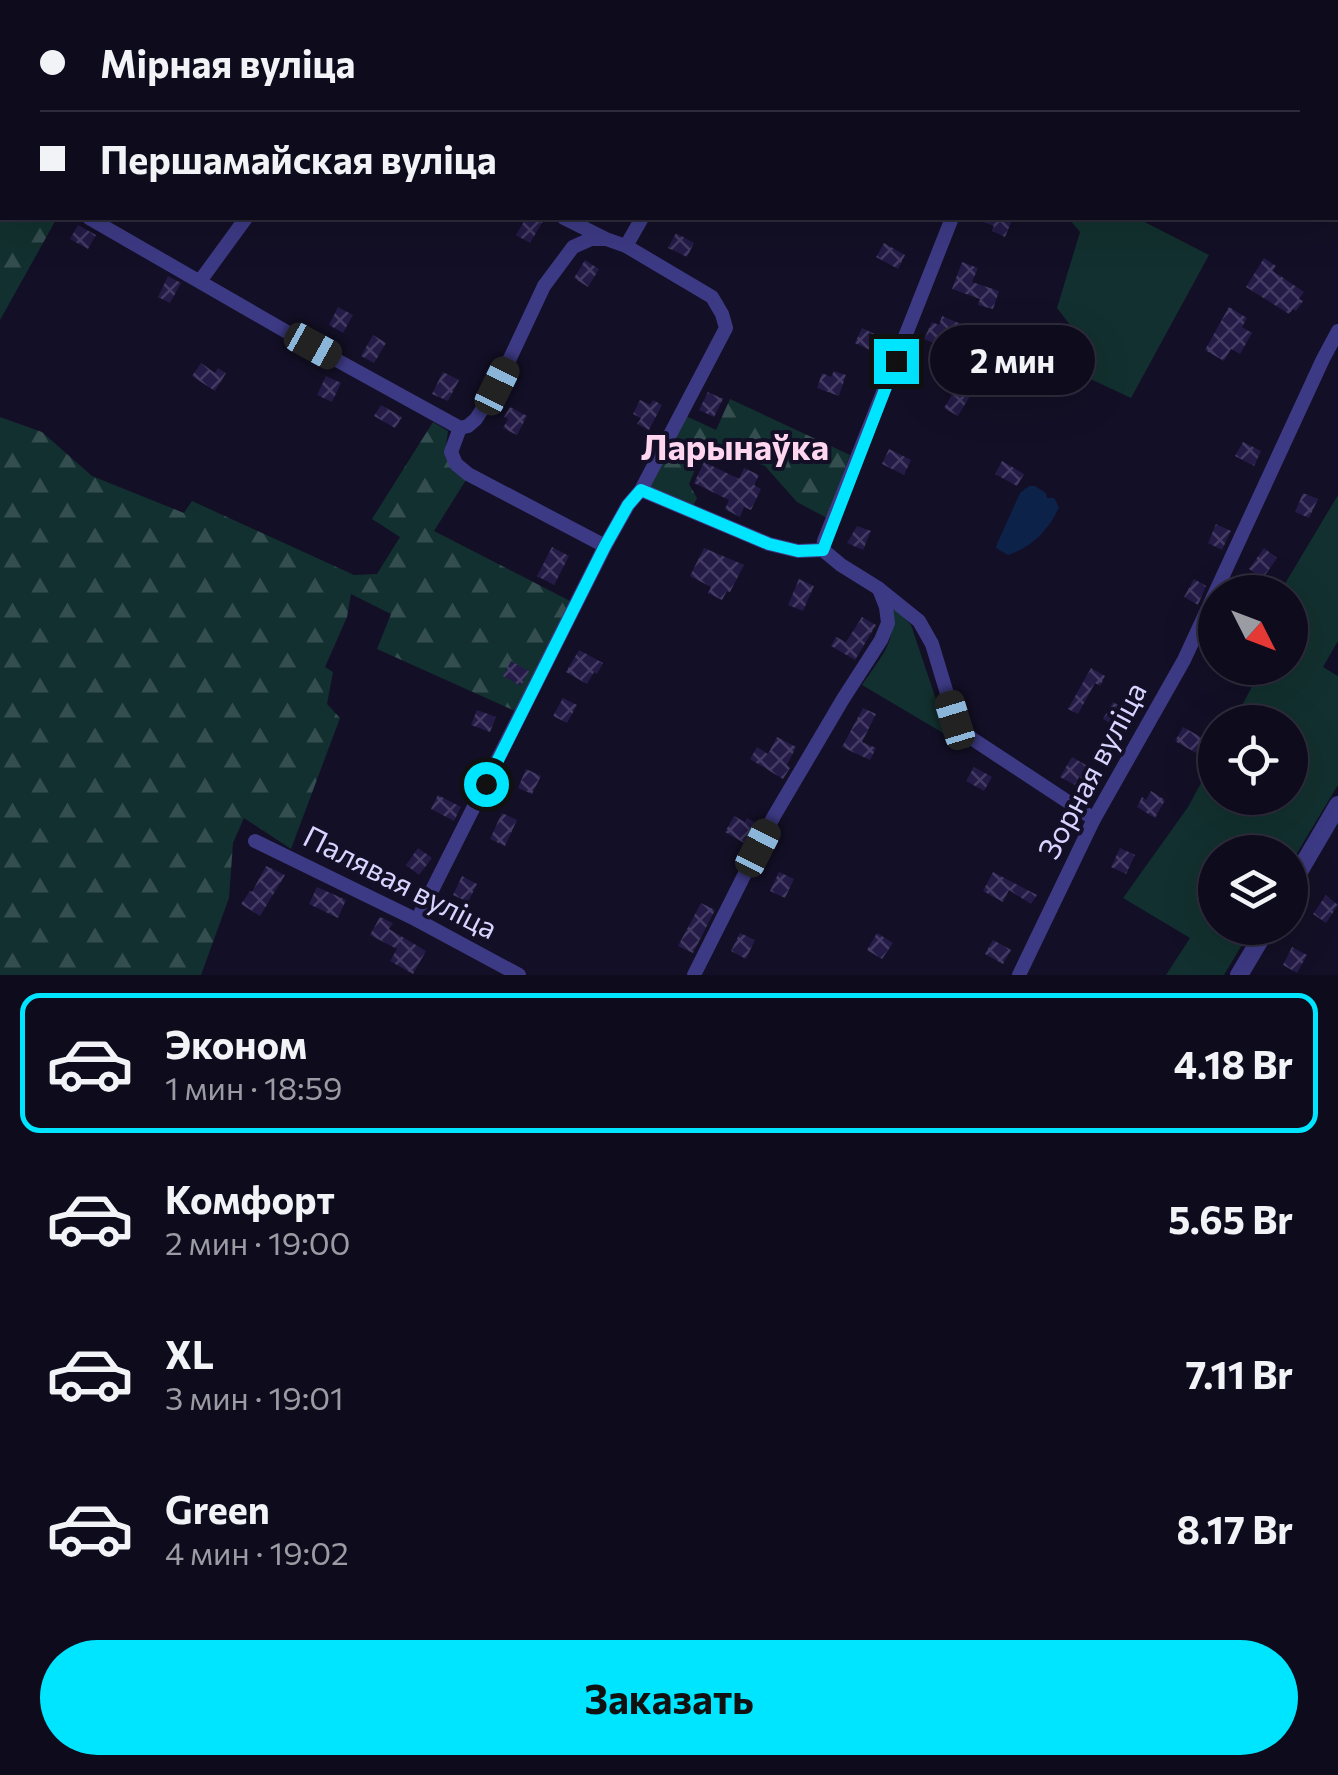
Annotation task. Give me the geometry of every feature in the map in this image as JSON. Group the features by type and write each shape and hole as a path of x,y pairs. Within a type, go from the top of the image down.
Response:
{"street":[{"path":"93,220 460,428 476,418 497,386 544,286 573,247 591,239 606,239"},
{"path":"200,281 245,220"},
{"path":"417,920 605,546 641,490 726,328 712,298 626,246 568,220"},
{"path":"626,246 641,220"},
{"path":"823,550 951,220"},
{"name":"Зорная вуліца","path":"1019,975 1094,819 1184,660 1338,331"},
{"path":"460,428 451,452 456,464 468,474 605,546"},
{"path":"641,490 769,544 798,551 823,550 878,588 920,620 932,644 955,720 968,736 1094,819"},
{"path":"694,975 774,816 881,640 888,623 878,588"},
{"path":"1308,857 1338,805"},
{"name":"Палявая вуліца","path":"255,842 520,975"},
{"path":"1239,975 1257,945"}],"green space":[{"path":"0,220 56,220 0,320"},
{"path":"1070,220 1141,220 1209,255 1131,398 1056,363 1070,325 1057,308 1080,232"},
{"path":"730,399 850,455 827,518 797,502 765,466 718,448 702,453 689,484 697,498 692,508 648,487 686,416 716,430"},
{"path":"0,417 42,432 92,476 184,513 192,501 354,575 377,574 400,537 372,519 433,422 448,431 447,459 466,480 434,531 570,601 515,711 377,649 391,614 351,594 347,617 325,667 333,672 327,704 340,718 291,849 244,818 233,843 229,898 201,975 0,975"},
{"path":"1338,495 1338,641 1323,667 1338,676 1338,785 1308,835 1198,835 1198,945 1242,945 1224,975 1166,975 1190,938 1123,898 1198,788 1198,815 1308,815 1308,705 1242,705 1253,685 1308,685 1308,575 1290,575"},
{"path":"890,602 911,625 943,720 970,749 862,685 890,637"}],"water":[{"path":"1029,486 1046,493 1047,498 1054,498 1059,507 1039,537 1008,555 996,548 997,544 1020,493"}],"building":[{"path":"525,220 544,220 530,243 516,235"},
{"path":"978,220 1012,220 1005,237 992,231 994,226"},
{"path":"78,225 96,235 88,249 70,239"},
{"path":"676,233 694,243 687,257 668,248"},
{"path":"884,243 905,255 898,269 876,257"},
{"path":"1264,258 1276,266 1273,271 1304,292 1296,311 1293,309 1289,314 1246,287"},
{"path":"585,260 599,269 588,287 574,278"},
{"path":"962,262 978,268 972,282 999,291 993,309 978,305 980,299 952,289"},
{"path":"168,276 181,283 170,303 158,297"},
{"path":"338,307 353,315 343,333 329,325"},
{"path":"1229,307 1247,318 1242,327 1252,333 1240,354 1231,349 1224,361 1205,350"},
{"path":"942,316 966,326 954,352 924,339 932,322 939,325"},
{"path":"862,328 881,337 874,352 855,343"},
{"path":"373,335 386,343 374,363 361,356"},
{"path":"201,363 215,373 218,368 226,373 215,391 192,376"},
{"path":"834,371 846,375 839,396 817,388 822,373 831,377"},
{"path":"443,372 459,380 448,401 432,394"},
{"path":"326,376 341,383 332,402 317,395"},
{"path":"956,388 970,396 958,416 944,408"},
{"path":"708,392 723,399 714,417 699,410"},
{"path":"640,400 662,405 649,430 637,424 641,418 633,414"},
{"path":"381,405 402,417 395,428 374,416"},
{"path":"510,407 527,416 517,435 503,428"},
{"path":"1243,442 1261,451 1254,466 1235,456"},
{"path":"889,449 911,460 904,475 882,464"},
{"path":"1002,461 1024,474 1017,486 995,474"},
{"path":"704,462 739,479 744,468 759,475 754,485 761,489 751,510 744,507 740,517 725,509 729,500 694,483"},
{"path":"1303,493 1318,499 1309,518 1295,512"},
{"path":"1216,524 1231,531 1222,550 1208,543"},
{"path":"857,526 871,531 863,550 847,543"},
{"path":"552,547 569,556 554,585 537,576"},
{"path":"704,548 744,565 722,600 708,593 711,587 690,576"},
{"path":"1264,548 1277,558 1265,575 1249,569"},
{"path":"799,579 814,586 803,611 788,605"},
{"path":"1194,579 1198,581 1198,605 1184,597"},
{"path":"862,617 876,625 855,660 831,646 836,637 846,642"},
{"path":"579,650 603,663 587,684 566,672"},
{"path":"511,661 529,671 521,686 503,676"},
{"path":"1091,668 1105,676 1100,686 1095,683 1078,714 1068,709"},
{"path":"563,698 577,705 567,723 553,716"},
{"path":"1113,702 1133,714 1124,731 1103,719"},
{"path":"863,708 876,714 862,742 876,748 870,760 842,747"},
{"path":"477,710 496,717 490,732 471,725"},
{"path":"1183,727 1198,735 1198,754 1175,741"},
{"path":"777,737 796,747 783,779 750,759 757,747 768,754"},
{"path":"1072,757 1103,775 1097,787 1079,777 1075,785 1060,777"},
{"path":"974,767 992,777 984,791 966,781"},
{"path":"526,769 541,776 532,794 518,788"},
{"path":"1151,791 1165,800 1155,818 1137,807"},
{"path":"438,795 461,807 454,821 431,809"},
{"path":"502,813 517,820 505,846 490,839"},
{"path":"734,816 756,823 744,843 725,832"},
{"path":"418,848 432,858 419,875 406,865"},
{"path":"1120,848 1135,855 1126,874 1111,867"},
{"path":"266,866 285,875 260,916 241,904"},
{"path":"779,872 794,879 785,898 770,891"},
{"path":"993,872 1037,895 1031,904 1009,890 1003,902 983,891"},
{"path":"462,876 477,884 468,902 453,895"},
{"path":"317,887 346,900 338,918 309,904"},
{"path":"1326,895 1338,905 1326,923 1313,914"},
{"path":"701,903 715,910 693,953 678,946"},
{"path":"380,917 393,923 389,929 426,951 413,974 390,961 397,949 370,935"},
{"path":"740,933 755,940 746,959 731,951"},
{"path":"877,933 893,943 882,959 867,950"},
{"path":"993,940 1011,950 1003,964 985,954"},
{"path":"1292,947 1307,955 1297,973 1283,965"}],"district":[{"name":"Ларынаўка","path":"735,448"}],"route":[{"path":"486,784 605,546 641,490 769,544 798,551 823,550 896,361"}]}
